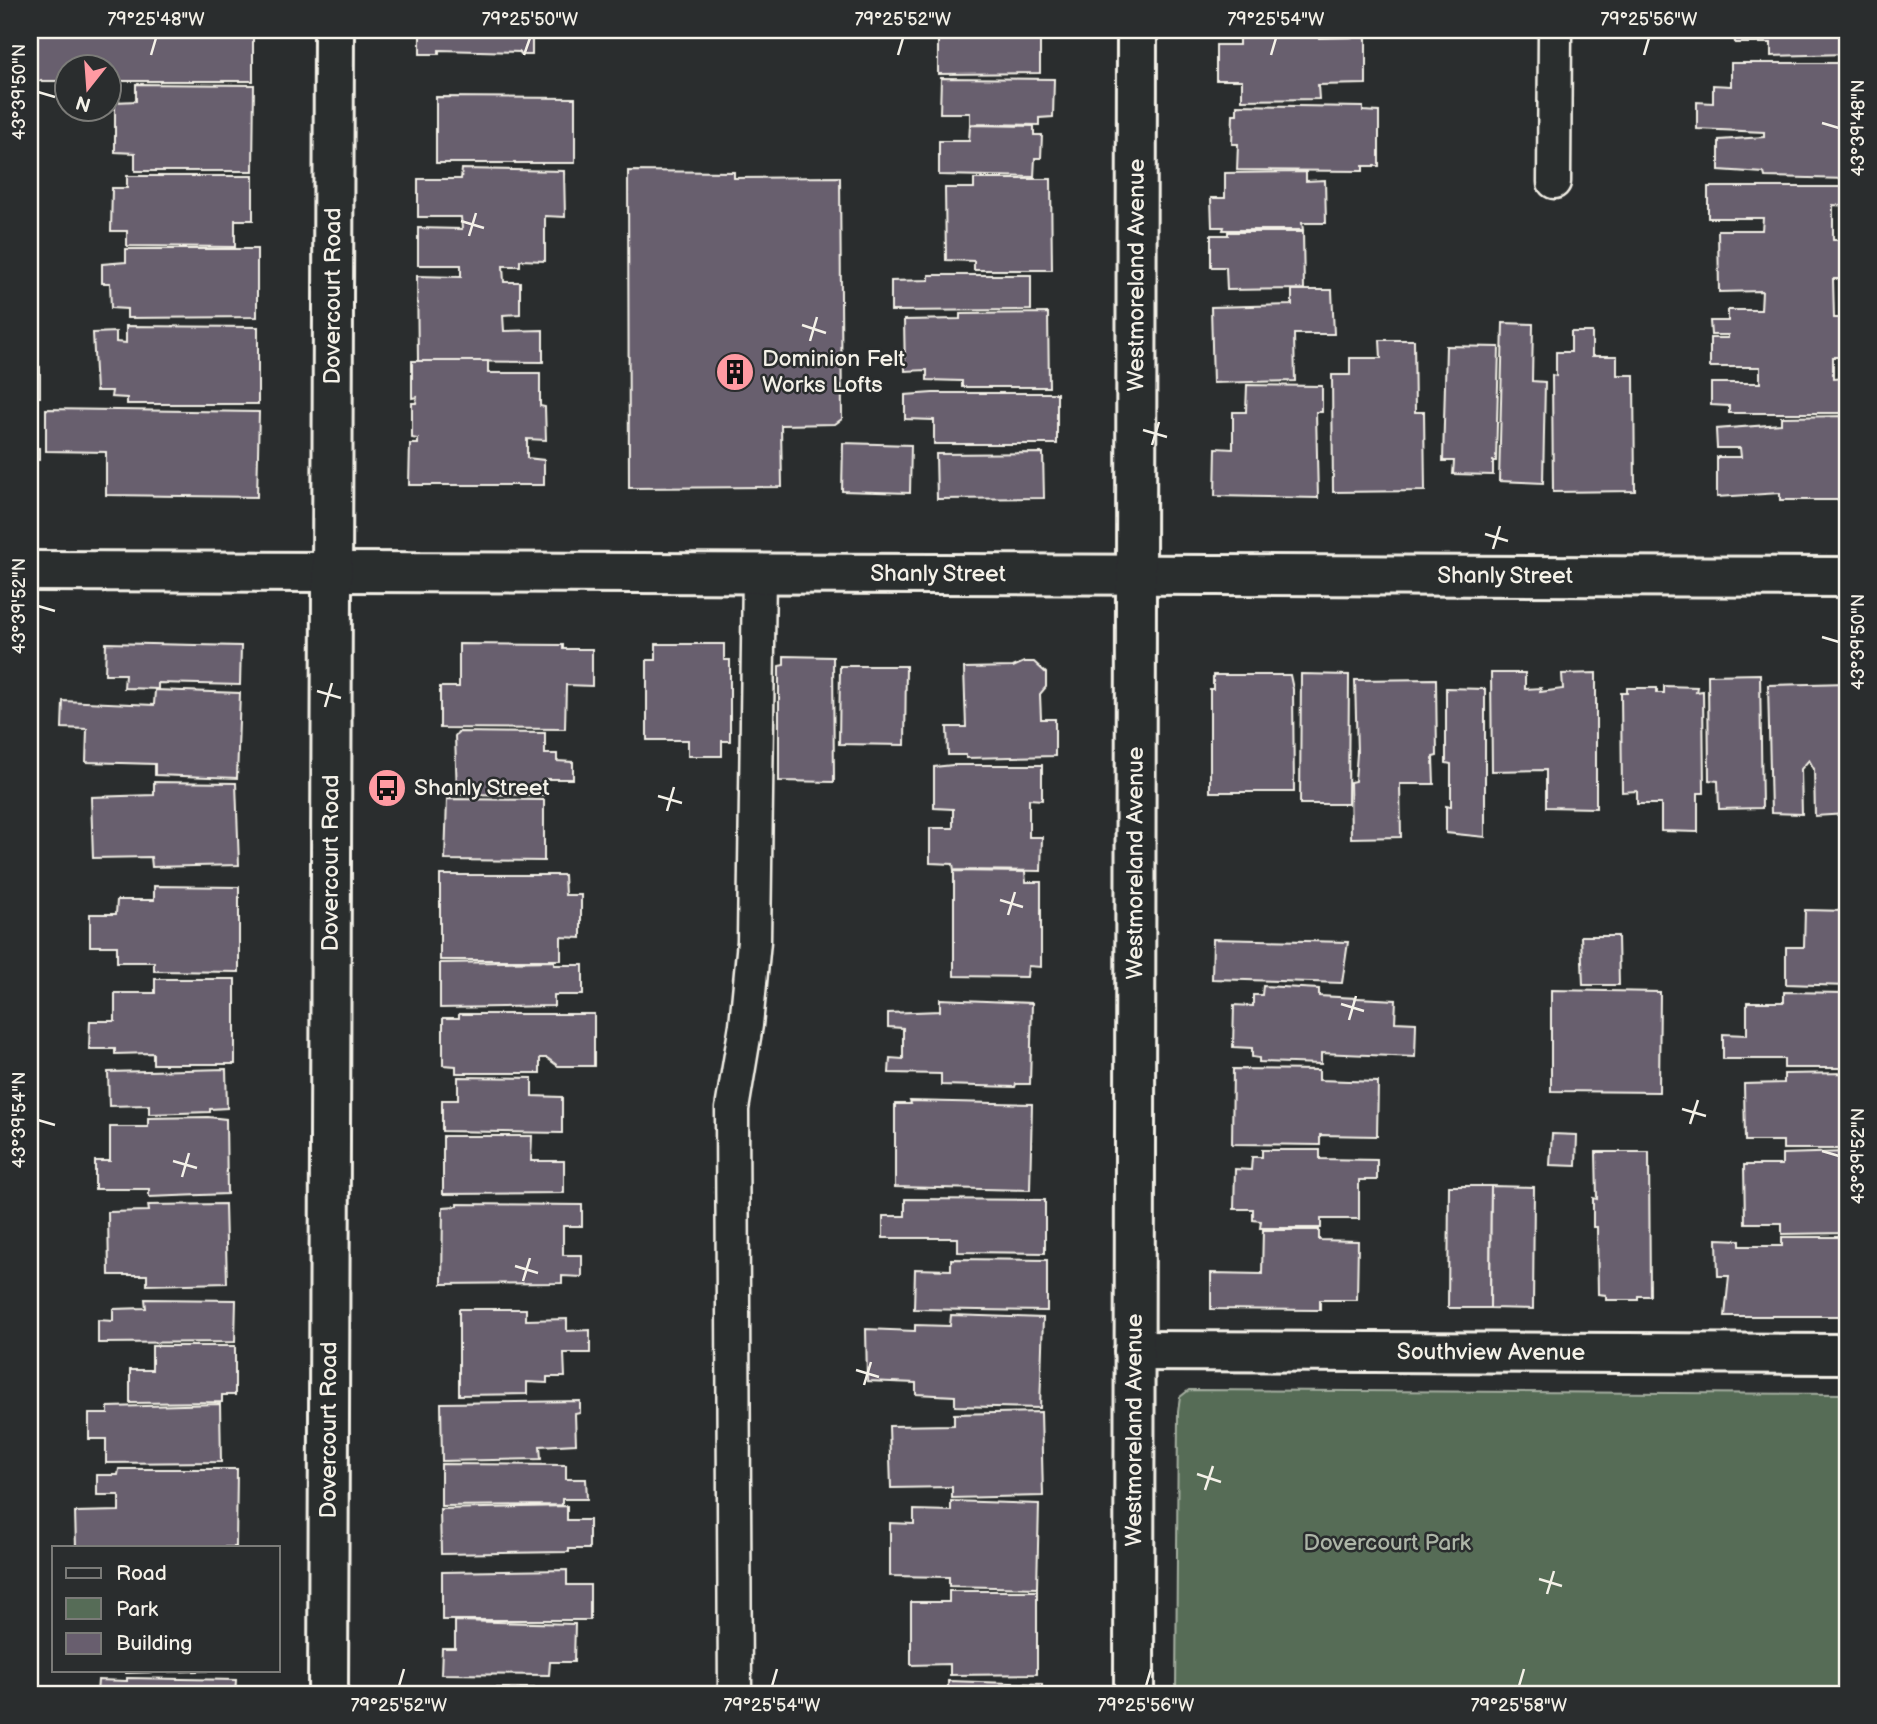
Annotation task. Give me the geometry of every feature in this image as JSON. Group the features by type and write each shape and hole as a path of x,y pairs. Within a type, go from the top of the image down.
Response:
{"street":[{"name":"Dovercourt Road","path":"328,1694 334,30"},
{"name":"Westmoreland Avenue","path":"1134,1694 1138,30"},
{"name":"Shanly Street","path":"30,571 1847,577"},
{"name":"Southview Avenue","path":"1134,1350 1847,1354"}],"lane":[{"path":"1554,182 1555,30"},
{"path":"735,1694 733,1109 746,1026 754,941 759,573"}],"green space":[{"name":"Dovercourt Park","path":"1189,1390 1847,1394 1847,1694 1176,1694 1178,1412 1180,1397"}],"building":[{"path":"30,30 253,30 253,81 122,81 122,52 52,52 52,81 30,81"},
{"path":"420,30 532,31 532,55 521,55 520,52 439,50 439,54 420,54"},
{"path":"958,30 1040,30 1040,73 938,74 938,34 958,34"},
{"path":"1239,30 1319,30 1319,38 1366,37 1366,84 1318,85 1319,99 1242,100 1242,80 1216,80 1216,45 1239,45"},
{"path":"1734,30 1847,30 1847,54 1771,56 1771,43 1735,43"},
{"path":"1731,63 1847,63 1847,179 1765,177 1764,173 1719,170 1719,140 1764,137 1764,132 1697,129 1697,102 1713,103 1713,85 1731,86"},
{"path":"941,78 1054,79 1053,117 1039,118 1039,125 970,124 970,113 940,113"},
{"path":"136,84 254,85 253,171 135,171 135,153 115,152 115,122 122,122 122,102 136,101"},
{"path":"436,97 575,98 575,163 436,163"},
{"path":"1237,105 1363,107 1363,111 1379,112 1379,166 1363,166 1363,171 1237,170 1238,144 1232,144 1233,114 1237,114"},
{"path":"970,125 1034,126 1034,135 1042,135 1041,158 1035,158 1034,177 939,175 939,141 969,141"},
{"path":"462,169 564,171 565,217 545,216 545,261 520,260 520,266 503,266 504,282 520,282 520,314 503,315 504,331 543,330 543,362 418,361 417,276 461,277 461,265 418,265 418,228 462,229 461,217 418,217 418,179 461,179"},
{"name":"Dominion Felt Works Lofts","path":"628,171 734,172 734,178 840,177 842,419 835,424 781,425 782,487 629,488"},
{"path":"1306,172 1306,181 1325,180 1326,223 1302,223 1303,230 1223,230 1224,227 1212,227 1211,198 1225,198 1225,173"},
{"path":"127,176 253,176 253,220 235,220 235,247 127,246 127,231 111,231 112,188 127,188"},
{"path":"974,179 1051,179 1052,270 974,270 974,261 946,260 945,188 974,188"},
{"path":"1708,187 1847,187 1847,206 1833,205 1833,240 1846,240 1847,279 1833,279 1834,318 1845,318 1845,357 1833,357 1833,379 1844,378 1844,413 1729,413 1729,406 1711,405 1711,383 1760,383 1760,367 1710,367 1710,338 1728,338 1728,335 1711,335 1710,321 1728,321 1728,310 1761,310 1762,291 1719,292 1718,230 1762,230 1763,218 1708,218"},
{"path":"1228,232 1303,232 1304,289 1227,290 1226,267 1211,267 1211,235 1228,235"},
{"path":"126,249 257,249 257,317 127,318 127,309 111,308 110,283 102,283 102,264 126,262"},
{"path":"929,275 1031,275 1031,310 891,311 891,281 929,280"},
{"path":"1292,290 1332,290 1334,334 1294,334 1295,381 1213,383 1211,307 1292,305"},
{"path":"1048,313 1049,387 962,387 962,381 927,380 927,370 905,371 904,320 960,319 960,314"},
{"path":"1503,323 1533,324 1532,381 1545,382 1543,483 1499,481"},
{"path":"126,326 258,327 258,404 127,404 127,398 111,397 112,391 96,391 93,333 116,332 116,342 126,343"},
{"path":"1571,332 1592,332 1592,356 1617,356 1617,375 1634,375 1635,491 1553,492 1552,375 1556,376 1556,352 1571,352"},
{"path":"33,339 33,368 40,367 40,397 31,397 31,448 39,448 39,460 30,459 30,340"},
{"path":"1380,340 1414,340 1415,412 1424,412 1425,491 1333,492 1332,375 1350,375 1350,358 1381,358"},
{"path":"1446,346 1499,347 1496,461 1493,461 1493,475 1453,474 1454,461 1443,461"},
{"path":"412,361 488,361 488,373 540,373 540,406 545,407 546,440 527,439 527,458 544,460 544,485 409,485 410,444 418,444 418,439 412,438 412,403 416,403 417,397 412,398"},
{"path":"1247,385 1322,386 1322,412 1316,412 1318,498 1215,496 1216,448 1233,449 1233,412 1246,412"},
{"path":"1057,393 1057,444 934,444 934,420 905,419 905,395"},
{"path":"46,409 259,412 257,497 106,495 106,452 46,451"},
{"path":"1847,416 1847,500 1780,500 1780,493 1717,497 1717,457 1741,457 1740,448 1717,448 1716,429 1781,424 1781,417"},
{"path":"843,443 911,445 910,493 842,491"},
{"path":"1043,453 1044,498 937,499 936,454"},
{"path":"106,643 241,646 240,685 158,683 158,689 124,688 125,674 105,674"},
{"path":"459,644 563,645 563,649 592,649 592,686 566,685 565,729 440,728 440,687 459,687"},
{"path":"656,644 724,644 724,660 730,660 730,741 722,741 722,756 688,756 688,740 647,740 647,660 656,660"},
{"path":"784,656 833,657 834,782 779,781 779,666 784,665"},
{"path":"1024,662 1034,662 1046,673 1046,687 1040,694 1041,719 1055,719 1055,756 966,758 966,755 948,755 947,727 966,727 964,668 1013,667"},
{"path":"840,666 906,666 905,745 839,744"},
{"path":"1491,673 1525,673 1525,689 1541,688 1540,692 1563,689 1562,674 1596,673 1596,808 1546,807 1546,770 1492,771"},
{"path":"1301,674 1349,675 1348,804 1300,804"},
{"path":"1760,674 1762,808 1719,809 1718,781 1709,780 1708,675"},
{"path":"1213,675 1290,675 1293,689 1294,792 1210,792 1210,689 1213,689"},
{"path":"1436,679 1437,756 1433,757 1434,784 1400,784 1401,837 1351,838 1350,782 1355,781 1357,753 1355,680"},
{"path":"1847,683 1847,814 1815,816 1814,769 1809,760 1801,769 1802,814 1771,813 1768,685"},
{"path":"1664,686 1697,687 1696,692 1703,691 1704,793 1698,793 1698,832 1661,831 1661,804 1637,804 1637,791 1622,792 1621,693 1627,693 1627,688 1657,688 1657,693 1664,693"},
{"path":"1446,688 1485,689 1485,837 1446,833 1446,806 1451,807 1451,764 1446,763"},
{"path":"155,690 240,693 237,778 155,775 155,764 86,762 87,729 62,728 63,701 154,705"},
{"path":"458,732 545,733 545,754 557,754 557,761 573,762 573,779 545,779 545,795 457,794 455,736"},
{"path":"1042,765 1042,800 1029,799 1029,837 1042,837 1041,871 954,870 953,864 930,863 930,828 953,828 953,809 934,808 934,767"},
{"path":"154,782 236,783 239,865 152,867 151,857 93,858 91,797 154,795"},
{"path":"447,799 544,800 544,861 445,860"},
{"path":"954,871 1025,872 1026,882 1041,882 1041,967 1028,966 1027,977 954,976"},
{"path":"440,875 564,875 565,895 581,895 581,938 561,937 561,960 440,960"},
{"path":"154,886 239,887 239,972 154,971 154,962 117,962 117,946 90,946 90,914 116,914 117,900 154,900"},
{"path":"1805,910 1847,911 1847,986 1786,984 1786,947 1804,947"},
{"path":"1581,936 1618,936 1619,985 1583,985"},
{"path":"1213,939 1348,942 1342,983 1212,979"},
{"path":"554,961 554,965 583,965 583,995 554,995 554,1006 440,1008 440,963"},
{"path":"155,979 235,979 235,1064 153,1064 153,1053 115,1054 115,1049 89,1049 90,1021 115,1021 115,993 155,993"},
{"path":"1263,986 1319,989 1319,996 1396,1000 1395,1022 1416,1023 1415,1057 1321,1053 1321,1064 1259,1062 1259,1058 1252,1057 1252,1048 1233,1047 1234,1005 1253,1006 1253,995 1262,995"},
{"path":"1551,990 1660,992 1659,1092 1551,1091"},
{"path":"1784,992 1847,993 1847,1068 1784,1068 1784,1059 1723,1059 1723,1034 1747,1035 1747,1002 1784,1002"},
{"path":"940,999 1032,1003 1030,1084 1016,1084 1015,1087 941,1085 941,1074 889,1073 890,1058 903,1059 903,1028 888,1027 888,1013 940,1011"},
{"path":"459,1014 594,1014 594,1066 558,1066 547,1058 540,1058 540,1073 456,1073 456,1066 443,1065 443,1018 459,1018"},
{"path":"226,1069 227,1108 210,1109 210,1112 149,1114 149,1105 109,1106 108,1072"},
{"path":"1233,1069 1319,1070 1319,1080 1378,1082 1377,1136 1320,1135 1320,1145 1232,1144"},
{"path":"1847,1073 1847,1149 1783,1149 1783,1141 1745,1141 1744,1084 1784,1083 1784,1074"},
{"path":"458,1077 532,1078 532,1096 562,1097 562,1133 442,1131 442,1100 458,1100"},
{"path":"910,1101 1032,1104 1030,1190 895,1187 895,1104 911,1104"},
{"path":"148,1118 226,1119 227,1194 149,1197 149,1189 95,1189 95,1161 110,1161 110,1127 148,1127"},
{"path":"1552,1134 1577,1135 1576,1166 1550,1165"},
{"path":"443,1136 532,1136 531,1161 564,1161 564,1193 443,1194"},
{"path":"1262,1150 1320,1150 1320,1159 1377,1160 1377,1180 1359,1180 1359,1219 1321,1219 1321,1228 1260,1228 1261,1221 1253,1220 1253,1209 1234,1209 1235,1169 1251,1170 1252,1157 1262,1157"},
{"path":"1596,1152 1649,1152 1650,1296 1638,1296 1638,1300 1606,1300 1606,1295 1598,1294 1597,1227 1593,1227 1593,1198 1597,1199"},
{"path":"1847,1152 1847,1233 1782,1234 1782,1223 1745,1223 1744,1165 1782,1165 1782,1154"},
{"path":"1449,1186 1491,1186 1490,1308 1448,1308"},
{"path":"1491,1186 1534,1187 1533,1309 1490,1308"},
{"path":"905,1199 1045,1200 1045,1253 958,1252 958,1238 883,1238 883,1216 905,1216"},
{"path":"225,1204 227,1283 147,1285 147,1275 109,1275 108,1212 149,1211 148,1205"},
{"path":"457,1204 582,1205 582,1226 563,1226 563,1255 582,1255 582,1277 562,1276 562,1283 442,1284 443,1207"},
{"path":"1263,1230 1319,1230 1319,1240 1358,1241 1357,1300 1320,1300 1320,1310 1211,1309 1211,1273 1262,1274"},
{"path":"1782,1237 1847,1237 1847,1316 1725,1316 1729,1276 1718,1276 1717,1239 1740,1240 1740,1246 1782,1246"},
{"path":"951,1259 1047,1260 1047,1311 914,1309 915,1269 951,1270"},
{"path":"145,1299 236,1300 235,1342 98,1343 98,1320 113,1321 113,1309 146,1308"},
{"path":"459,1309 526,1309 526,1320 567,1319 567,1331 590,1330 590,1353 564,1353 565,1377 547,1377 547,1383 527,1382 527,1394 459,1395"},
{"path":"951,1315 1043,1318 1040,1408 955,1406 955,1396 916,1394 916,1383 867,1381 866,1329 915,1331 915,1325 950,1326"},
{"path":"152,1346 235,1346 235,1395 222,1395 222,1402 130,1403 130,1370 152,1370"},
{"path":"580,1401 580,1413 575,1414 576,1444 540,1446 541,1459 442,1461 441,1403"},
{"path":"220,1404 221,1462 106,1463 106,1439 89,1439 89,1414 108,1414 108,1407"},
{"path":"1041,1412 1043,1496 952,1498 952,1487 891,1488 889,1426 954,1425 954,1414"},
{"path":"441,1464 566,1465 566,1479 586,1479 587,1499 562,1499 562,1505 441,1506"},
{"path":"119,1469 237,1469 236,1546 76,1546 75,1512 119,1511 119,1495 97,1495 97,1475 118,1475"},
{"path":"951,1501 1039,1504 1037,1588 949,1586 949,1577 890,1576 890,1523 914,1524 914,1510 951,1511"},
{"path":"567,1506 567,1520 589,1520 589,1549 569,1549 569,1552 441,1554 440,1509"},
{"path":"567,1570 567,1585 590,1585 590,1620 442,1620 442,1572"},
{"path":"949,1591 1037,1591 1037,1674 950,1675 950,1664 911,1665 911,1602 949,1602"},
{"path":"455,1621 575,1624 574,1662 550,1662 549,1675 441,1674 442,1648 455,1648"},
{"path":"127,1678 236,1680 235,1694 97,1694 98,1680 127,1681"},
{"path":"948,1681 1042,1684 1042,1694 911,1694 911,1690 948,1691"},
{"path":"445,1688 559,1688 559,1694 445,1694"}],"place":[{"name":"Dominion Felt Works Lofts","path":"735,372"},
{"name":"Shanly Street","path":"387,788"}]}
